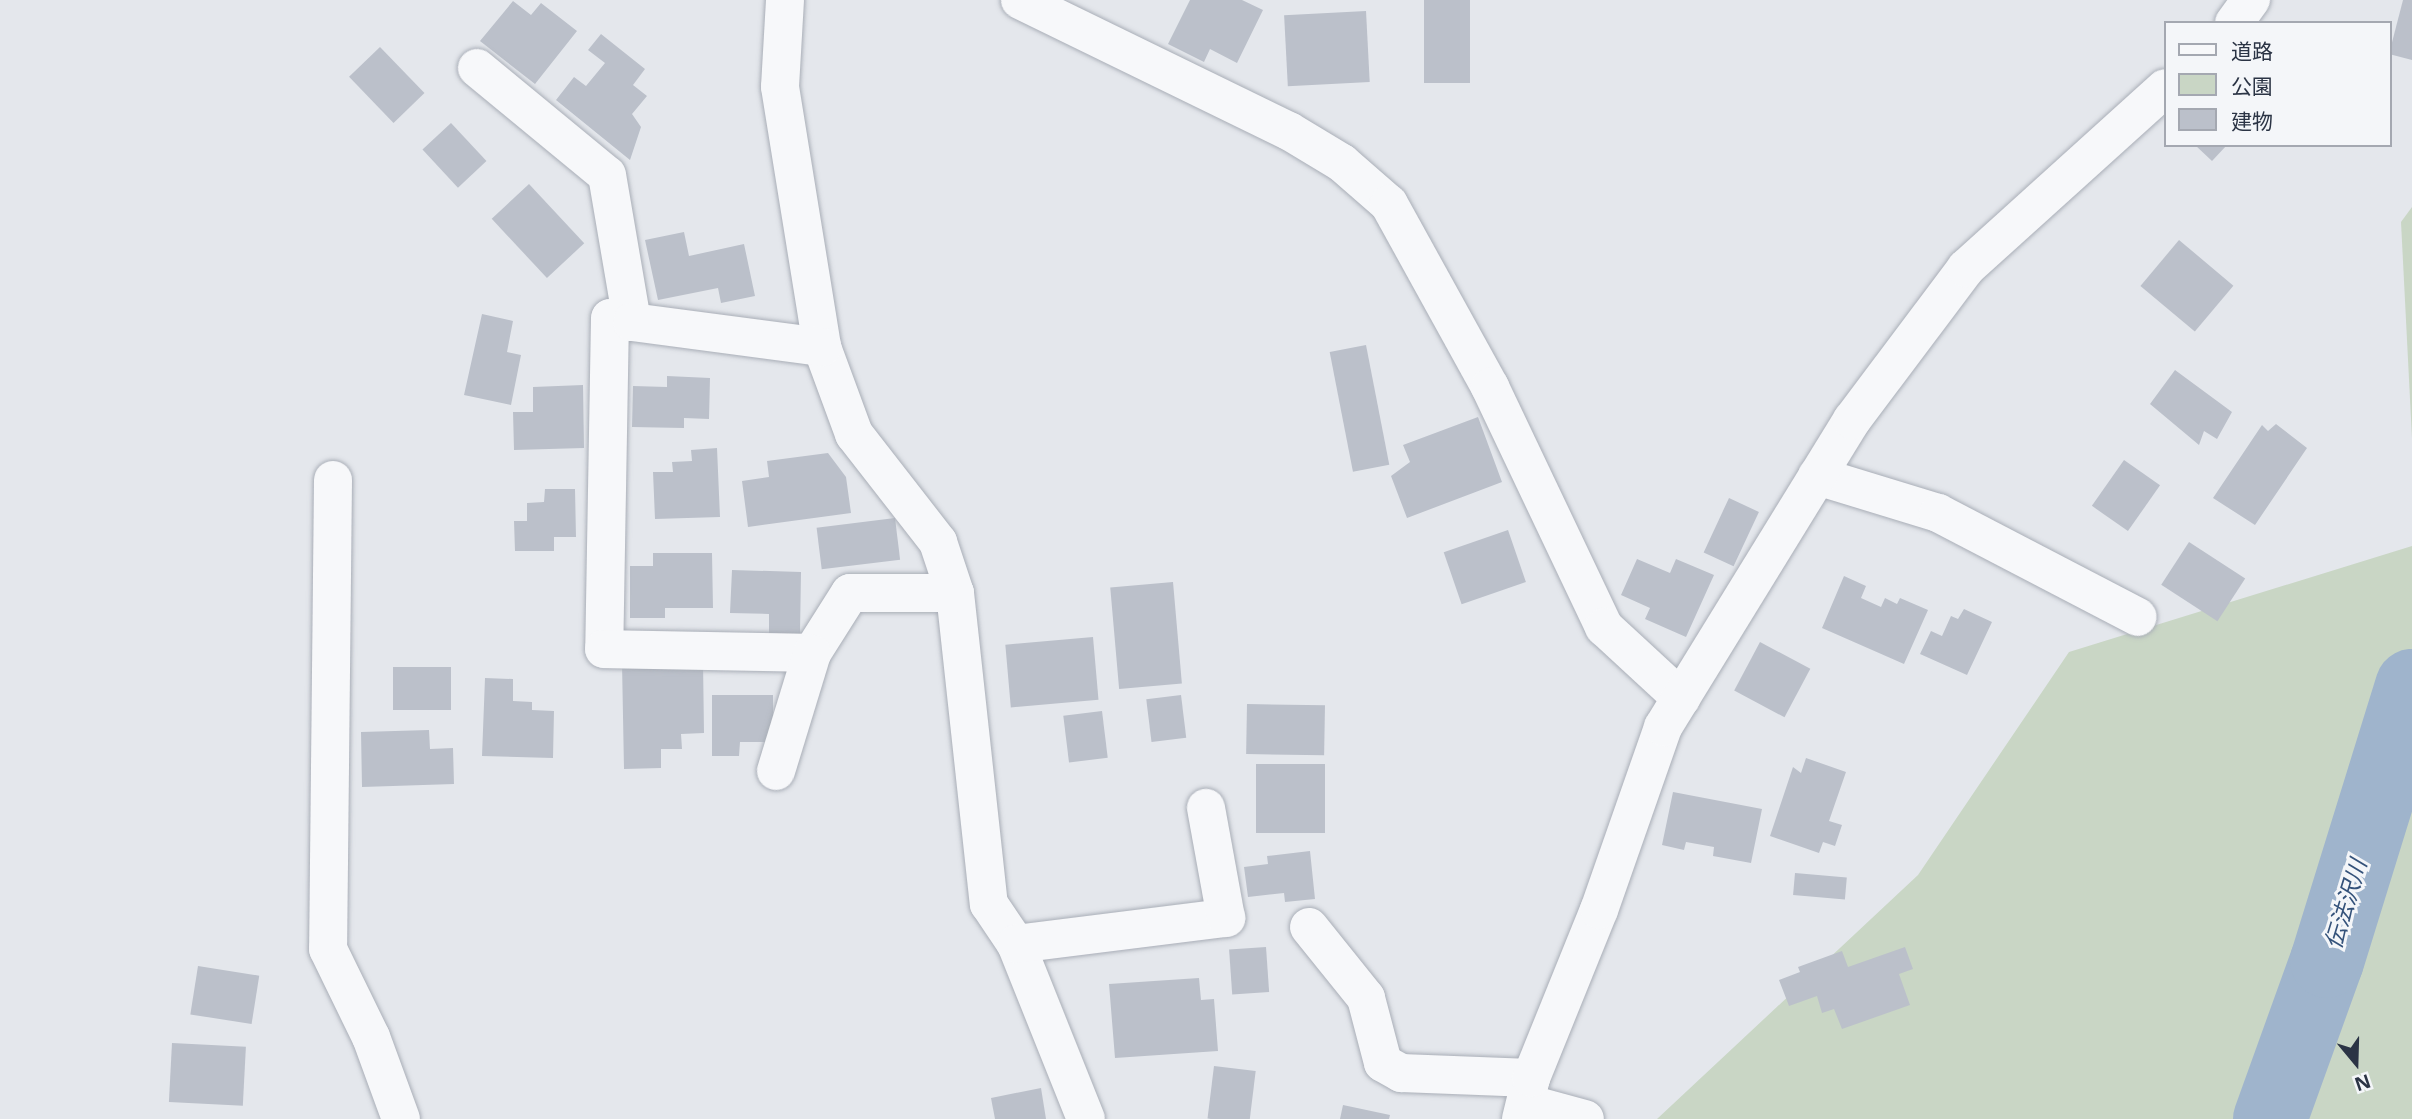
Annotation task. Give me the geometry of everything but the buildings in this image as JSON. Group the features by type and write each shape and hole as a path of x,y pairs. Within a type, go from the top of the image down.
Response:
{"street":[{"path":"785,0 780,87 822,347 854,434 938,542 955,593 989,904 1016,944 1086,1119"},
{"path":"1020,0 1289,131 1342,163 1390,204 1490,387 1604,627 1681,698"},
{"path":"2235,21 2251,0"},
{"path":"477,68 607,175 632,322"},
{"path":"1526,1100 1600,910 1663,727 1852,420 1966,268 2164,89"},
{"path":"812,653 604,649 610,318 822,347"},
{"path":"1817,477 1938,513 2138,617"},
{"path":"333,480 328,949 371,1037 401,1119"},
{"path":"776,771 812,653 850,593 955,593"},
{"path":"1016,944 1226,918 1206,808"},
{"path":"1309,927 1333,952 1366,998 1384,1063 1401,1073 1526,1100 1585,1119"}],"green space":[{"path":"2412,207 2412,438 2401,222"},
{"path":"2412,546 2412,1119 1657,1119 1918,875 2069,652"}],"waterway":[{"name":"伝法沢川","path":"2270,1119 2327,961 2412,686"}]}
